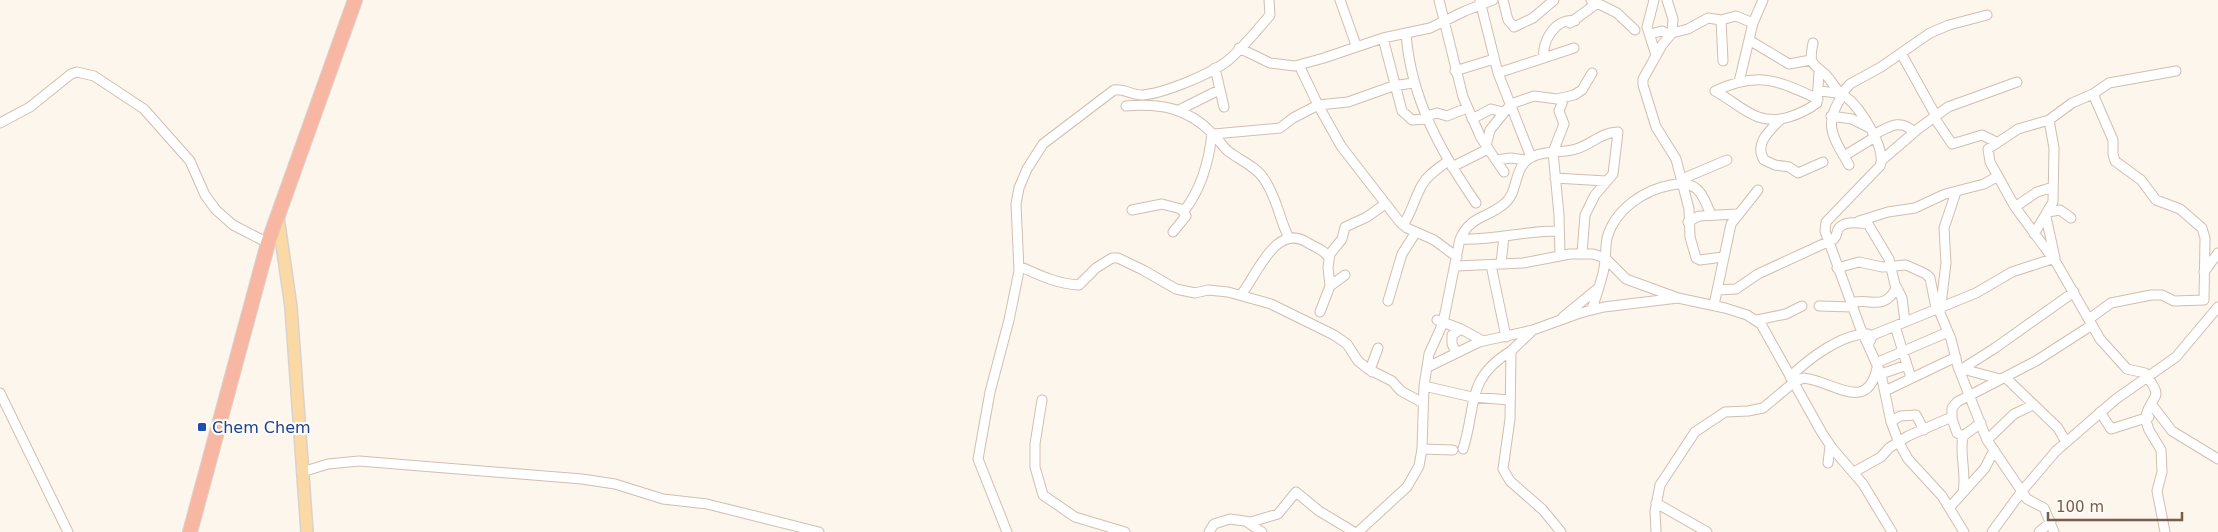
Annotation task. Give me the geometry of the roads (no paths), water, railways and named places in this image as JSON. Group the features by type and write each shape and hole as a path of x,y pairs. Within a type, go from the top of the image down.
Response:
{"highway":[{"path":"190,532 268,243 355,0"}],"main road":[{"path":"278,215 291,307 307,532"}],"street":[{"path":"1007,532 978,458 990,392 1009,320 1019,266 1016,204 1019,188 1043,144 1114,90 1120,89 1144,95 1175,86 1230,59 1270,15 1269,0"},
{"path":"1340,0 1356,45"},
{"path":"1439,0 1455,71 1467,108 1485,144 1504,172"},
{"path":"1239,48 1270,63 1283,66 1300,65 1356,45 1430,28 1480,3 1493,0"},
{"path":"1503,0 1508,20 1514,27 1533,18 1554,0"},
{"path":"1609,9 1614,0"},
{"path":"1654,0 1647,24 1656,55"},
{"path":"1667,0 1673,19 1671,34 1656,55 1643,79 1642,85 1656,127 1676,159 1688,209 1691,243 1698,260 1723,257"},
{"path":"1739,82 1749,40 1763,0"},
{"path":"1564,27 1575,21 1594,2 1617,13 1636,30"},
{"path":"1480,3 1498,73 1511,104 1529,159"},
{"path":"1849,165 1831,128 1831,116 1842,94 1850,84 1881,67 1930,33 1949,25 1987,15"},
{"path":"1650,34 1662,31 1671,34 1688,29 1708,18 1721,20 1736,16 1754,23"},
{"path":"1544,58 1543,49 1551,34 1561,22 1567,20 1575,21"},
{"path":"1721,20 1723,61"},
{"path":"1406,34 1413,83 1426,118 1450,164 1476,203"},
{"path":"1383,38 1393,86 1402,111 1407,117 1412,120 1426,118 1437,113 1447,116 1467,108"},
{"path":"1749,40 1789,64 1811,60"},
{"path":"1813,43 1811,60 1860,112 1873,133 1882,160"},
{"path":"1498,73 1574,48"},
{"path":"1901,53 1935,117 1952,144 1982,136 1996,142"},
{"path":"1455,71 1494,59"},
{"path":"1300,65 1318,105 1340,146 1385,204 1402,225 1434,240 1456,261 1491,265 1541,261 1582,253 1605,258 1626,279 1678,298 1714,305 1757,320 1786,314 1802,306"},
{"path":"1215,68 1224,107"},
{"path":"1820,71 1817,103 1781,120 1765,138 1760,150 1764,160 1768,163 1789,167 1798,173 1823,162"},
{"path":"2165,532 2157,491 2162,472 2161,450 2149,430 2145,418 2157,393 2145,372 2131,372 2123,366 2100,339 2074,292 2015,207 1990,162 1988,149 2018,129 2049,120 2072,103 2093,94 2109,83 2176,71"},
{"path":"0,123 30,107 71,74 77,72 94,76 149,115 190,161 205,195 228,222 268,243"},
{"path":"1402,225 1411,214 1422,185 1429,176 1485,144 1490,130 1511,104 1534,96 1542,96 1552,100 1564,98 1582,90 1592,74"},
{"path":"1781,120 1761,119 1715,91 1739,82 1767,79 1818,95 1842,94"},
{"path":"1964,532 1950,507 1932,483 1908,459 1899,443 1891,422 1878,368 1868,345 1868,334 1852,305 1837,268 1825,231 1826,222 1873,174 1882,160 1914,132 1956,103 2017,82"},
{"path":"1213,134 1280,128 1293,118 1318,105 1348,102 1393,86 1413,83"},
{"path":"1179,110 1219,90"},
{"path":"1963,436 1957,433 1952,418 1954,405 2053,351 2111,303 2152,295 2162,295 2174,301 2204,300 2205,238 2202,228 2180,209 2156,200 2140,180 2115,161 2113,140 2093,94"},
{"path":"1560,256 1554,152 1564,124 1559,111 1564,98"},
{"path":"1198,100 1194,110 1200,122"},
{"path":"1126,106 1159,105 1179,110 1200,122 1226,150 1245,161 1264,179 1278,206 1284,228 1290,238"},
{"path":"1472,119 1491,109 1503,112"},
{"path":"1831,116 1852,119 1873,133"},
{"path":"1761,119 1765,138"},
{"path":"2034,234 2047,215 2053,191 2054,148 2049,120"},
{"path":"1844,156 1873,133 1898,124 1908,126 1914,132"},
{"path":"1496,160 1511,158 1529,159 1554,152 1576,149 1602,135 1618,132 1613,171 1595,195 1585,215 1582,253"},
{"path":"1184,211 1196,193 1208,165 1213,134"},
{"path":"1247,522 1282,512 1296,492 1319,512 1356,532 1407,487 1419,466 1422,449 1424,386 1429,354 1440,322 1460,239 1470,222 1503,205 1509,199 1522,166 1529,159"},
{"path":"1592,309 1610,231 1630,205 1645,193 1682,181 1727,160"},
{"path":"1717,290 1736,289 1758,274 1836,238 1840,227 1888,212 1915,208 1956,192 1984,184 1998,176"},
{"path":"1555,178 1606,181"},
{"path":"1682,181 1700,191 1712,215"},
{"path":"1714,305 1731,224 1737,214 1758,190"},
{"path":"2015,207 2037,192 2053,191"},
{"path":"2053,191 2060,210 2071,218"},
{"path":"1939,308 1946,263 1944,228 1956,192"},
{"path":"1132,210 1167,204 1184,211"},
{"path":"1320,312 1330,286 1329,258 1332,250 1342,239 1345,227 1367,217 1385,204"},
{"path":"2047,215 2060,210"},
{"path":"1173,232 1184,220 1186,216 1184,211"},
{"path":"1688,222 1699,216 1737,214"},
{"path":"2047,215 2054,262"},
{"path":"1857,222 1872,226 1892,266 1896,286 1902,298 1905,322"},
{"path":"1460,239 1504,236 1544,230 1559,231"},
{"path":"1388,301 1402,254 1416,232"},
{"path":"1501,264 1504,236"},
{"path":"1243,292 1272,247 1290,238 1302,238 1324,251 1329,258"},
{"path":"2204,272 2218,253"},
{"path":"1019,266 1049,280 1065,285 1079,286 1106,260 1118,258 1176,290 1195,293 1208,290 1228,292 1271,304 1334,335 1347,344 1358,361 1392,381 1401,391 1423,403"},
{"path":"1837,268 1859,262 1874,266 1906,265 1926,274 1931,281 1940,314 1987,440 2027,499 2044,508 2054,532"},
{"path":"1656,532 1656,503 1660,484 1694,432 1725,412 1763,408 1771,403 1813,357 1844,339 1895,326 1982,290 2012,272 2054,262"},
{"path":"1491,265 1504,337"},
{"path":"1330,286 1345,275"},
{"path":"1819,306 1852,305 1861,300 1872,304 1884,301 1894,292 1896,286"},
{"path":"1558,321 1597,288"},
{"path":"1960,368 1995,348 2074,292"},
{"path":"1428,367 1448,356 1455,349 1533,330 1592,309 1678,298"},
{"path":"1992,532 2022,491 2066,442 2100,412 2176,357 2218,306"},
{"path":"1757,320 1830,446 1854,472 1870,494 1892,532"},
{"path":"1440,322 1483,341"},
{"path":"1895,326 1911,378"},
{"path":"1455,349 1452,335 1461,330"},
{"path":"1463,449 1470,425 1472,397 1485,373 1533,330"},
{"path":"1792,380 1810,378 1846,391 1856,392 1871,387 1878,368 1902,350 1948,332"},
{"path":"1504,337 1519,342"},
{"path":"1370,369 1378,348"},
{"path":"1511,351 1508,442 1502,469 1505,475 1543,510 1561,532"},
{"path":"1885,391 1956,357"},
{"path":"1878,368 1907,365"},
{"path":"1960,368 2002,378 2058,428 2066,442"},
{"path":"1977,373 1986,386"},
{"path":"1424,386 1472,397 1510,400"},
{"path":"0,393 68,532"},
{"path":"1042,400 1035,444 1035,467 1043,495 1075,517 1124,532"},
{"path":"1987,440 2014,414 2034,405"},
{"path":"2152,405 2159,416 2180,437 2218,459"},
{"path":"2100,412 2111,428 2159,416"},
{"path":"1891,422 1900,416 1916,416 1924,430"},
{"path":"1854,472 1881,457 1889,448 1952,418"},
{"path":"1963,436 1981,423"},
{"path":"1963,436 1962,461 1965,478 1963,492"},
{"path":"1828,463 1830,446"},
{"path":"1422,449 1453,450"},
{"path":"1950,507 1987,465 1994,450"},
{"path":"302,472 328,464 359,461 582,480 615,484 669,500 707,504 819,532"},
{"path":"1656,503 1707,532"},
{"path":"1209,532 1214,524 1230,519 1247,522 1262,532"},
{"path":"2039,532 2051,522"}],"place":[{"name":"Chem Chem","path":"202,427"}]}
